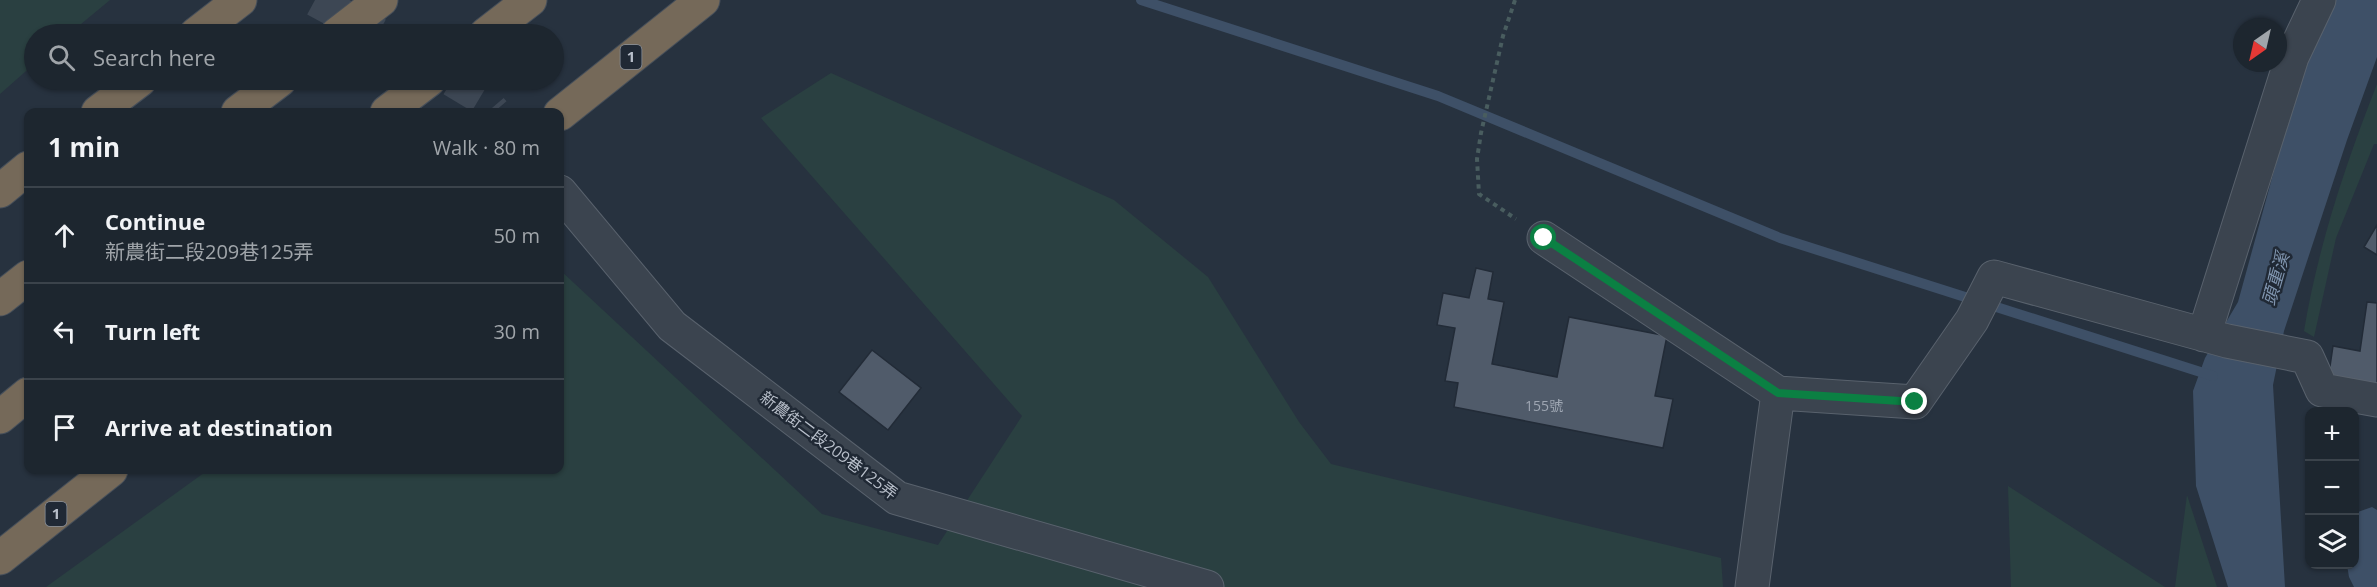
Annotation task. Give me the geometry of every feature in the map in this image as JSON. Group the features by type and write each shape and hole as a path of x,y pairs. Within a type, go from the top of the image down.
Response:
{"highway":[{"path":"209,24 240,0"},
{"path":"350,24 381,0"},
{"path":"499,24 530,0"},
{"name":"1","path":"564,111 703,0"},
{"path":"103,108 127,90"},
{"path":"243,108 267,90"},
{"path":"392,108 416,90"},
{"path":"0,191 24,171"},
{"path":"0,299 24,280"},
{"path":"0,417 24,397"},
{"name":"1","path":"0,558 106,474"}],"street":[{"path":"2216,338 2292,57 2319,0"},
{"name":"新農街二段209巷125弄","path":"564,197 672,326 897,498 1207,587"},
{"path":"1544,238 1778,393 1915,402 1979,307 1994,278 2216,338 2307,357 2322,390 2377,400"},
{"path":"1752,587 1778,393"}],"path":[{"path":"1515,0 1503,36 1481,133 1477,159 1479,194 1544,238"}],"green space":[{"path":"0,0 110,0 81,24 24,24 24,73 0,94"},
{"path":"831,73 1114,200 1208,277 1299,422 1331,464 1721,558 1723,587 46,587 202,474 564,474 564,274 822,514 938,545 1022,416 761,118"},
{"path":"2377,84 2377,144 2374,144 2336,238 2314,337 2304,331 2317,268 2344,174"},
{"path":"2008,486 2165,587 2011,587"},
{"path":"2187,495 2217,587 2175,587"}],"water":[{"name":"頭重溪","path":"2335,0 2377,0 2377,57 2284,331 2273,385 2285,587 2228,587 2196,486 2193,391 2205,358 2238,302 2302,69"},
{"path":"2372,507 2377,510 2377,587 2354,587 2349,577 2348,569 2359,569 2359,512"}],"building":[{"path":"2377,225 2377,255 2364,247"},
{"path":"1476,268 1493,272 1488,299 1504,302 1492,364 1557,377 1569,317 1667,336 1655,396 1673,399 1663,448 1454,407 1458,383 1445,381 1455,328 1437,325 1443,293 1469,298"},
{"path":"2367,302 2377,303 2377,387 2328,380 2333,346 2360,351"},
{"path":"872,350 921,388 888,430 839,392"}],"waterway":[{"path":"1141,0 1438,96 1780,238 2213,376"}],"tunnel":[{"path":"315,0 359,24"},
{"path":"469,90 482,98 491,108"}],"route":[{"path":"1544,238 1778,393 1915,402"}]}
